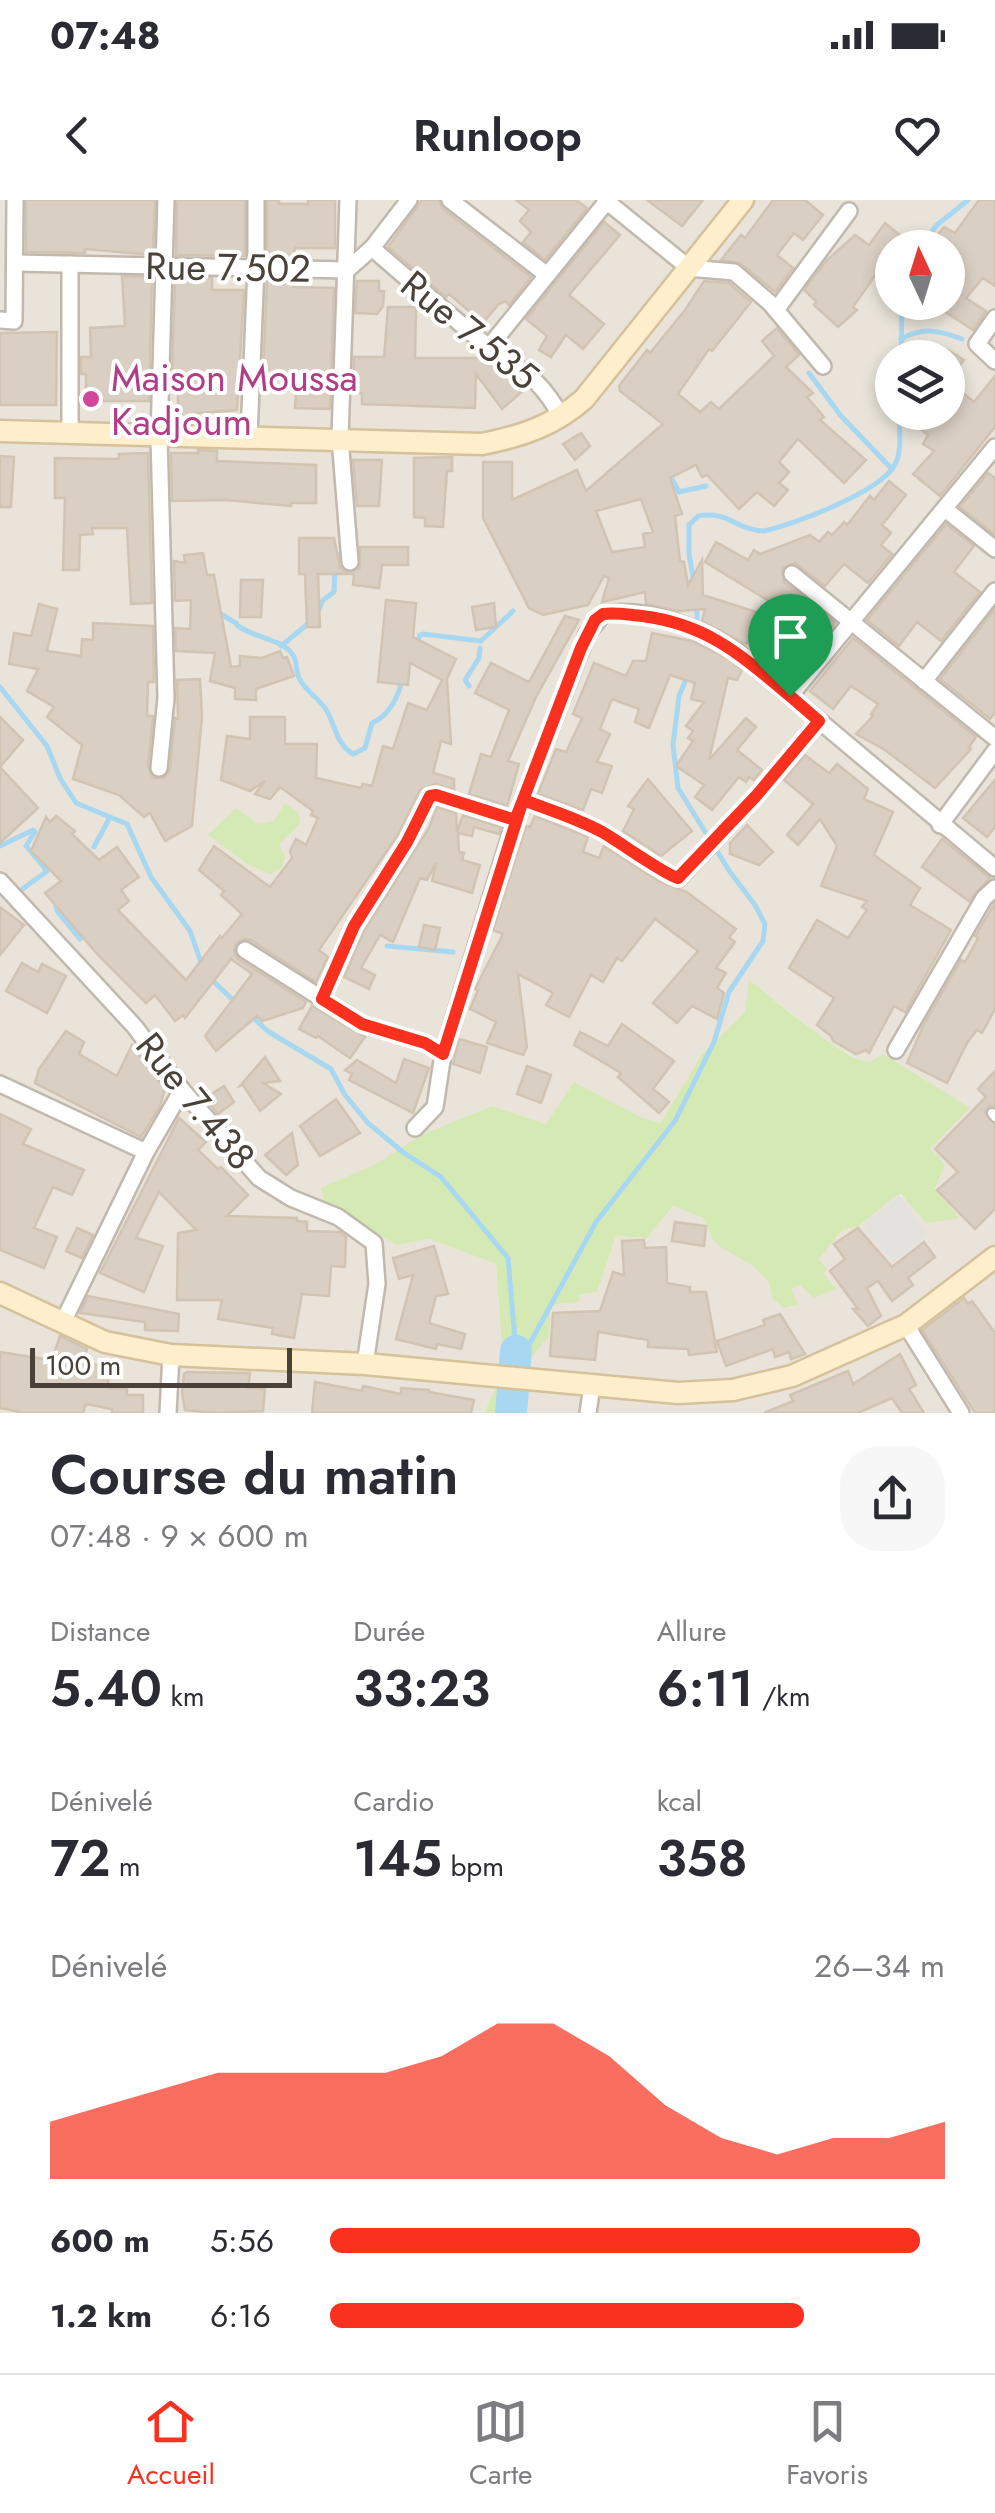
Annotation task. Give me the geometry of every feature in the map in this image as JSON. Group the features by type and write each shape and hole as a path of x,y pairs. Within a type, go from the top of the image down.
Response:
{"main road":[{"path":"0,431 482,444 536,430 562,418 584,399 743,200"},
{"path":"0,1294 105,1342 171,1355 365,1364 678,1393 733,1390 792,1376 906,1325 995,1257"}],"street":[{"path":"7,320 14,263 15,200"},
{"path":"160,768 166,698 159,436 166,200"},
{"path":"249,436 256,200"},
{"path":"348,200 340,438 350,562"},
{"name":"Rue 7.502","path":"14,263 347,270 372,248 410,200"},
{"path":"450,200 547,275"},
{"path":"489,347 607,200 689,268 734,272 776,310 823,366"},
{"path":"776,310 849,211"},
{"name":"Rue 7.535","path":"372,248 489,347 531,374 562,418"},
{"path":"70,264 70,433"},
{"path":"995,318 977,344 995,362"},
{"path":"790,696 995,447"},
{"path":"944,509 995,549"},
{"path":"792,574 995,738"},
{"path":"924,681 995,591"},
{"path":"414,1128 435,1108 443,1054 515,820 595,620 612,613 673,622 698,629 736,651 995,868"},
{"path":"523,800 598,830 678,878 756,796 819,721"},
{"path":"940,825 995,751"},
{"path":"322,999 354,926 407,842 430,796 515,820"},
{"name":"Rue 7.438","path":"0,882 135,1027 182,1090 259,1178 292,1198 338,1216 374,1243 378,1284 365,1364"},
{"path":"896,1050 984,898 995,888"},
{"path":"244,950 362,1024 425,1043 443,1054"},
{"path":"0,1084 146,1152"},
{"path":"62,1324 146,1152 182,1090"},
{"path":"906,1325 961,1413"},
{"path":"168,1413 171,1355"},
{"path":"588,1413 592,1386"}],"shaded area":[{"path":"0,200 995,200 995,1413 524,1413 524,1394 495,1389 484,1413 0,1413","holes":["750,981 827,1041 863,1062 871,1062 930,1148 935,1187 958,1218 897,1195 857,1227 842,1230 818,1259 823,1274 835,1289 800,1285 790,1289 797,1305 789,1308 772,1298 768,1281 753,1266 713,1240 703,1218 673,1206 647,1238 616,1236 597,1292 579,1295 578,1302 556,1304 551,1309 547,1337 503,1359 496,1264 429,1239 396,1245 325,1202 421,1135 492,1106 546,1124 640,1117 661,1124 702,1054 745,1012"]},
{"path":"900,1197 928,1235 892,1262 863,1225"}],"green space":[{"path":"285,803 298,813 300,824 279,844 285,857 282,868 270,874 249,865 208,835 236,808 258,824 274,821"},
{"path":"749,980 845,1052 869,1062 883,1054 970,1108 930,1148 945,1165 935,1188 959,1218 926,1223 902,1195 897,1195 857,1227 842,1230 819,1259 827,1269 824,1274 836,1289 814,1298 800,1285 791,1289 798,1305 784,1308 772,1298 768,1281 753,1266 713,1240 703,1218 673,1206 647,1238 616,1236 597,1292 579,1295 579,1302 556,1304 551,1309 548,1337 527,1363 503,1360 496,1264 429,1239 396,1245 325,1202 321,1188 378,1163 421,1135 492,1106 546,1124 574,1082 640,1117 661,1123 702,1054 745,1012"},
{"path":"495,1389 524,1394 524,1413 484,1413"}],"building":[{"path":"26,200 155,200 153,255 85,249 85,253 26,252"},
{"path":"177,200 245,200 245,256 176,255"},
{"path":"267,200 308,204 308,200 335,200 335,248 295,248 293,258 267,257"},
{"path":"422,200 439,200 443,209 531,277 509,305 505,301 498,305 483,323 388,247"},
{"path":"516,200 576,200 587,208 545,260 523,242 531,232 520,221 529,210"},
{"path":"647,200 703,200 682,226"},
{"path":"773,200 805,200 823,215 803,240 794,233 777,255 793,268 775,292 740,263 721,260 741,235 745,238"},
{"path":"979,200 995,200 995,286 983,278 966,298 986,311 973,330 958,320 965,320 965,230 957,230"},
{"path":"604,222 620,235 569,295 604,324 583,349 566,335 551,357 539,350 547,336 526,319"},
{"path":"855,235 869,245 875,237 875,276 853,307 857,310 838,327 804,290 826,261"},
{"path":"122,276 152,277 149,401 86,401 86,374 81,374 81,357 91,357 90,328 125,326"},
{"path":"175,278 212,278 212,290 244,290 237,410 178,419 178,377 172,377"},
{"path":"267,280 293,280 293,287 334,288 330,409 295,408 297,377 263,375"},
{"path":"357,281 379,281 379,291 384,291 383,306 377,314 355,313"},
{"path":"704,281 729,283 751,302 712,351 709,349 678,394 700,412 711,402 719,409 774,356 762,341 777,328 799,355 786,367 813,393 807,397 824,417 820,420 866,460 844,483 798,439 779,462 789,472 779,483 788,490 774,506 757,492 739,509 707,475 702,477 696,465 670,478 682,514 675,516 680,561 684,562 688,585 702,560 703,595 803,627 805,623 705,562 716,542 748,560 754,550 760,554 810,535 819,542 828,532 832,535 844,522 847,525 870,496 874,500 889,481 906,495 882,525 891,533 881,545 892,554 868,583 844,564 825,586 795,563 783,568 784,582 835,623 797,670 778,653 783,648 757,629 746,644 702,621 705,609 678,611 646,604 645,592 602,602 609,578 604,576 588,605 543,615 529,608 483,518 483,462 512,462 512,500 577,470 586,491 663,424 620,391 619,386 685,310","holes":["641,499 653,532 643,534 645,547 612,552 596,511"]},
{"path":"388,307 416,307 415,358 485,358 526,388 502,409 476,374 475,408 362,404 362,393 353,393 354,357 384,357"},
{"path":"57,332 56,405 0,405 0,333"},
{"path":"995,376 995,427 940,496 913,474 934,451 923,444 928,435 922,430 965,430 965,395 974,402"},
{"path":"581,433 590,446 575,460 563,444"},
{"path":"217,451 217,461 316,465 316,503 291,506 225,500 172,501 171,453"},
{"path":"148,453 152,603 131,604 127,528 92,528 93,534 80,535 79,570 63,570 65,498 55,498 55,458 119,459 119,454"},
{"path":"0,456 14,457 11,507 0,507"},
{"path":"452,457 452,471 447,471 443,527 425,526 425,518 414,517 414,458"},
{"path":"353,460 382,460 379,506 357,506"},
{"path":"988,473 995,478 995,535 960,507"},
{"path":"946,524 974,546 954,572 980,592 941,641 917,622 899,646 867,620"},
{"path":"299,538 334,538 340,568 346,572 360,568 360,547 408,547 408,565 382,565 379,588 353,585 354,574 318,574 320,627 307,627 305,574 299,574"},
{"path":"203,553 207,575 214,575 231,667 240,666 240,656 262,658 280,651 283,658 287,657 294,676 256,689 256,700 235,699 235,688 210,681 215,653 176,651 175,628 190,629 191,600 175,601 174,561 185,563 184,555"},
{"path":"241,580 263,580 261,617 240,617"},
{"path":"386,600 416,603 413,637 456,659 447,679 451,744 441,741 433,773 454,779 454,789 435,784 420,790 399,833 319,950 328,957 316,982 251,940 236,943 238,959 306,1002 303,1008 262,1021 257,1016 216,1051 205,1036 252,974 231,959 185,1018 183,1015 175,1021 155,995 146,1003 45,893 61,881 31,851 46,817 50,822 56,816 75,831 72,834 99,860 117,847 139,877 121,890 129,901 118,910 186,980 242,914 221,895 224,891 199,870 214,846 270,887 292,858 290,851 296,839 306,845 318,818 280,787 270,799 255,794 265,781 250,791 221,780 227,736 250,739 250,717 285,717 285,744 317,744 316,778 361,788 363,784 372,786 383,746 393,749 408,703 427,710 442,680 410,663 408,685 378,682"},
{"path":"494,603 496,627 476,630 472,607"},
{"path":"39,604 57,609 47,651 81,656 82,639 93,640 93,623 153,626 154,682 148,682 147,716 153,716 148,767 153,778 164,778 170,770 175,718 178,719 177,680 200,679 202,716 192,826 165,841 150,813 144,817 119,795 73,779 82,745 47,717 54,707 27,691 38,669 9,664 14,633 31,636"},
{"path":"995,609 995,713 990,719 940,679"},
{"path":"565,616 579,620 536,697 508,761 519,764 507,806 469,794 481,754 491,757 509,710 475,693 487,670 491,663 529,682"},
{"path":"652,633 692,641 742,670 737,680 728,678 709,760 746,718 756,727 737,750 762,770 754,780 749,777 746,782 739,777 712,810 695,797 704,785 676,766 693,741 688,738 693,731 686,726 704,702 691,699 695,683 670,675 649,728 635,722 639,709 612,699 600,729 610,734 597,762 612,766 602,793 591,789 583,810 538,794 556,749 566,752 582,718 573,714 594,663 626,676 633,661 646,661"},
{"path":"853,638 976,737 971,749 935,788 885,750 856,734 873,716 878,704 851,686 833,709 810,691"},
{"path":"0,717 23,740 0,767"},
{"path":"805,755 829,773 837,764 868,789 864,799 893,812 874,855 920,888 910,905 951,930 905,1012 894,1006 869,1053 866,1050 856,1054 833,1041 817,1025 834,998 789,968 817,920 848,938 867,910 862,907 867,901 821,886 837,846 820,819 798,845 787,835 813,804 784,780"},
{"path":"0,767 38,808 0,843"},
{"path":"648,779 692,831 661,856 623,831 634,809 628,806"},
{"path":"995,780 995,827 987,837 963,818"},
{"path":"437,807 456,813 457,832 463,815 501,827 499,834 474,827 472,836 458,833 459,852 464,853 462,860 480,865 472,893 432,881 436,863 427,880 420,878 393,942 380,935 361,968 375,975 369,989 344,977 364,931 429,828"},
{"path":"535,816 588,837 583,852 599,858 604,846 658,881 687,892 736,929 729,937 735,942 716,968 726,973 717,988 724,993 717,1019 692,1006 677,1023 653,1003 698,951 655,919 622,961 617,958 603,982 591,975 569,1017 546,1005 553,993 518,974 527,1047 523,1055 487,1043 496,1022 470,1009 478,990 475,989 503,934 493,930 526,826 530,827"},
{"path":"747,825 773,852 759,865 730,854 730,843"},
{"path":"942,839 990,878 969,901 922,867"},
{"path":"995,903 995,1009 982,1033 977,1030 967,1043 947,1083 907,1063 924,1024 961,960 965,962"},
{"path":"0,907 24,925 0,955"},
{"path":"424,925 440,928 435,950 419,947"},
{"path":"22,963 38,972 42,964 66,976 47,1013 6,991"},
{"path":"312,1006 365,1037 350,1058 318,1036 299,1029"},
{"path":"622,1024 674,1061 653,1089 669,1102 659,1113 618,1077 621,1073 574,1045 580,1032 608,1046"},
{"path":"66,1031 84,1042 79,1054 117,1076 132,1045 165,1089 160,1106 141,1137 35,1083 39,1069"},
{"path":"459,1039 487,1047 480,1073 453,1064"},
{"path":"265,1057 280,1081 263,1083 281,1094 260,1111 240,1086"},
{"path":"404,1059 429,1068 413,1113 349,1080 352,1074 345,1070 357,1060 396,1083"},
{"path":"527,1066 551,1075 541,1103 517,1094"},
{"path":"995,1071 995,1106 988,1107 985,1113 995,1124 995,1209 975,1229 937,1190 958,1172 935,1149 986,1097 978,1089"},
{"path":"224,1086 234,1102 218,1114 205,1098"},
{"path":"336,1099 360,1133 320,1156 300,1126"},
{"path":"0,1114 31,1129 23,1144 84,1170 72,1195 53,1187 34,1228 57,1237 44,1268 0,1250"},
{"path":"179,1118 206,1142 198,1150 248,1195 227,1216 297,1218 307,1222 307,1231 340,1232 346,1237 345,1267 331,1266 329,1296 302,1294 294,1338 272,1334 273,1328 218,1319 222,1300 177,1300 178,1233 196,1230 159,1192 136,1238 163,1246 144,1292 100,1273"},
{"path":"292,1133 298,1165 286,1175 265,1155"},
{"path":"675,1222 706,1226 704,1246 672,1241"},
{"path":"77,1228 93,1235 82,1258 66,1251"},
{"path":"858,1228 892,1267 924,1242 935,1257 908,1278 913,1285 892,1301 878,1281 867,1288 881,1316 868,1326 830,1271 845,1259 834,1244"},
{"path":"644,1240 645,1248 666,1247 667,1283 690,1287 690,1292 706,1292 717,1352 689,1355 688,1349 648,1347 648,1340 598,1332 595,1360 550,1356 553,1313 600,1311 613,1272 624,1275 622,1241"},
{"path":"434,1246 448,1294 436,1296 429,1323 465,1334 461,1349 437,1344 436,1349 396,1339 413,1275 399,1279 393,1258"},
{"path":"88,1296 179,1314 178,1331 145,1330 145,1322 80,1313"},
{"path":"964,1298 968,1304 972,1301 995,1333 995,1413 975,1413 922,1330"},
{"path":"780,1314 805,1354 791,1359 789,1352 775,1357 773,1349 726,1366 717,1341 765,1325 763,1320"},
{"path":"60,1336 87,1349 84,1364 108,1366 108,1388 127,1389 127,1395 143,1395 143,1413 112,1413 112,1409 86,1404 83,1413 24,1413 0,1408 0,1352 52,1360"},
{"path":"900,1354 916,1385 909,1389 924,1413 902,1413 892,1398 858,1413 764,1413 793,1401 790,1395 848,1371 853,1384"},
{"path":"187,1372 250,1373 248,1388 265,1389 263,1411 185,1410 182,1392"},
{"path":"315,1382 401,1394 401,1388 429,1390 474,1400 471,1413 312,1413"}],"waterway":[{"path":"933,230 968,200"},
{"path":"901,340 902,320"},
{"path":"901,339 931,331 962,339"},
{"path":"809,373 841,416 892,469"},
{"path":"694,583 689,525 698,516 717,516 764,531 814,515 885,476 897,460 900,430"},
{"path":"672,479 679,492 706,486"},
{"path":"281,646 315,618 323,600 334,592 335,568 343,548"},
{"path":"697,604 697,648"},
{"path":"416,645 423,634 481,641 513,611"},
{"path":"219,613 236,623"},
{"path":"237,625 288,649 302,683 327,710 341,742 353,754 365,748 372,723 392,705 402,678"},
{"path":"469,686 465,680 479,658 480,648"},
{"path":"251,1016 269,1032 331,1069 345,1095 368,1123 441,1177 508,1258 516,1351 529,1345 596,1222 675,1121 714,1042 729,992 763,941 765,924 755,905 678,788 673,745 679,696 687,677"},
{"path":"0,687 47,746 76,803 127,824 151,877 190,931 202,965"},
{"path":"94,847 110,817"},
{"path":"0,846 35,832 26,846 47,871 17,893"},
{"path":"61,904 56,906 57,911 80,939"},
{"path":"387,946 453,952"},
{"path":"211,979 235,1002"},
{"path":"511,1413 516,1351"}],"place":[{"name":"Maison Moussa Kadjoum","path":"91,399"}],"route":[{"path":"603,614 648,617 703,631 736,651 790,696 819,721 756,796 678,878 598,830 523,800 443,1054 425,1043 362,1024 322,999 354,926 407,842 430,796 515,820 581,648 595,620 603,614"}]}
